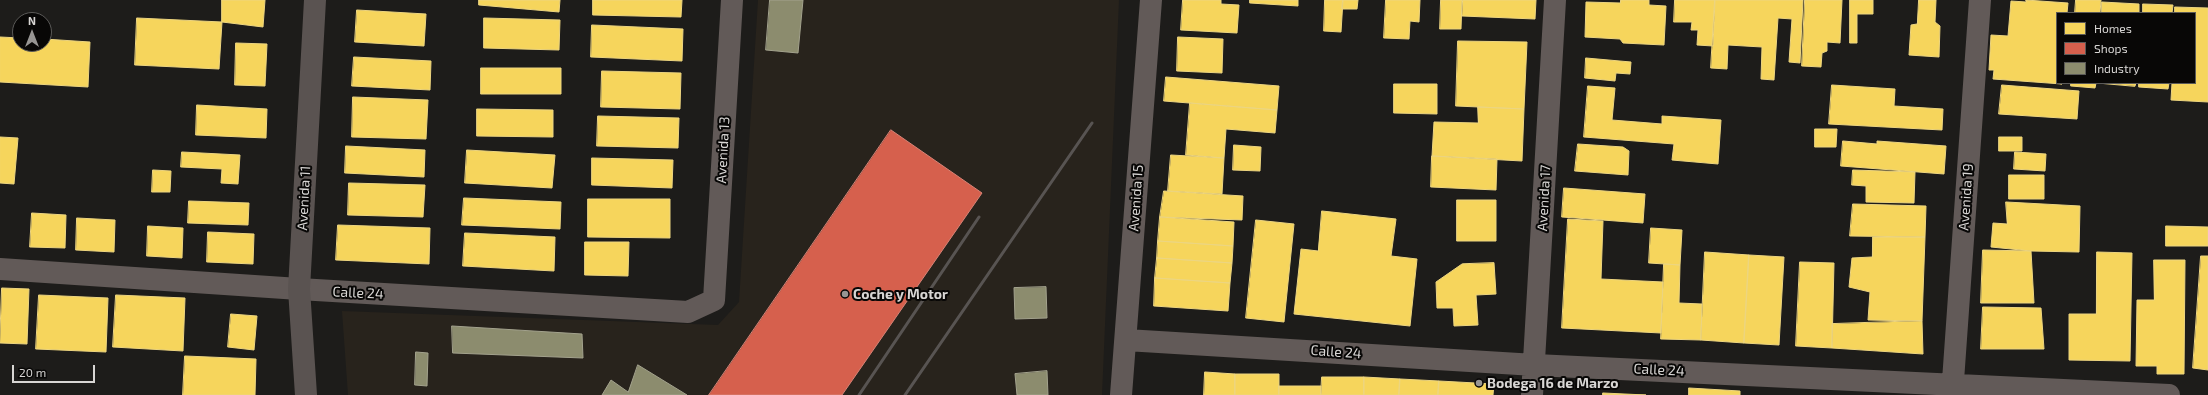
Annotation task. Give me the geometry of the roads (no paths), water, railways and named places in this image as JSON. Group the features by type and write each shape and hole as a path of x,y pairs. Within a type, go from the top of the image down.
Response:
{"main road":[{"name":"Avenida 11","path":"306,395 299,289 315,0"}],"street":[{"name":"Avenida 13","path":"714,300 732,0"},
{"name":"Avenida 15","path":"1121,395 1151,0"},
{"name":"Avenida 17","path":"1532,395 1535,365 1555,0"},
{"name":"Avenida 19","path":"1952,389 1980,0"},
{"name":"Calle 24","path":"0,269 299,289 688,312 714,300"},
{"name":"Calle 24","path":"1126,340 1952,389 2169,395"}],"railway":[{"path":"905,395 1092,123"},
{"path":"859,395 979,217"}],"place":[{"name":"Coche y Motor","path":"845,294"},
{"name":"Bodega 16 de Marzo","path":"1479,383"}]}
